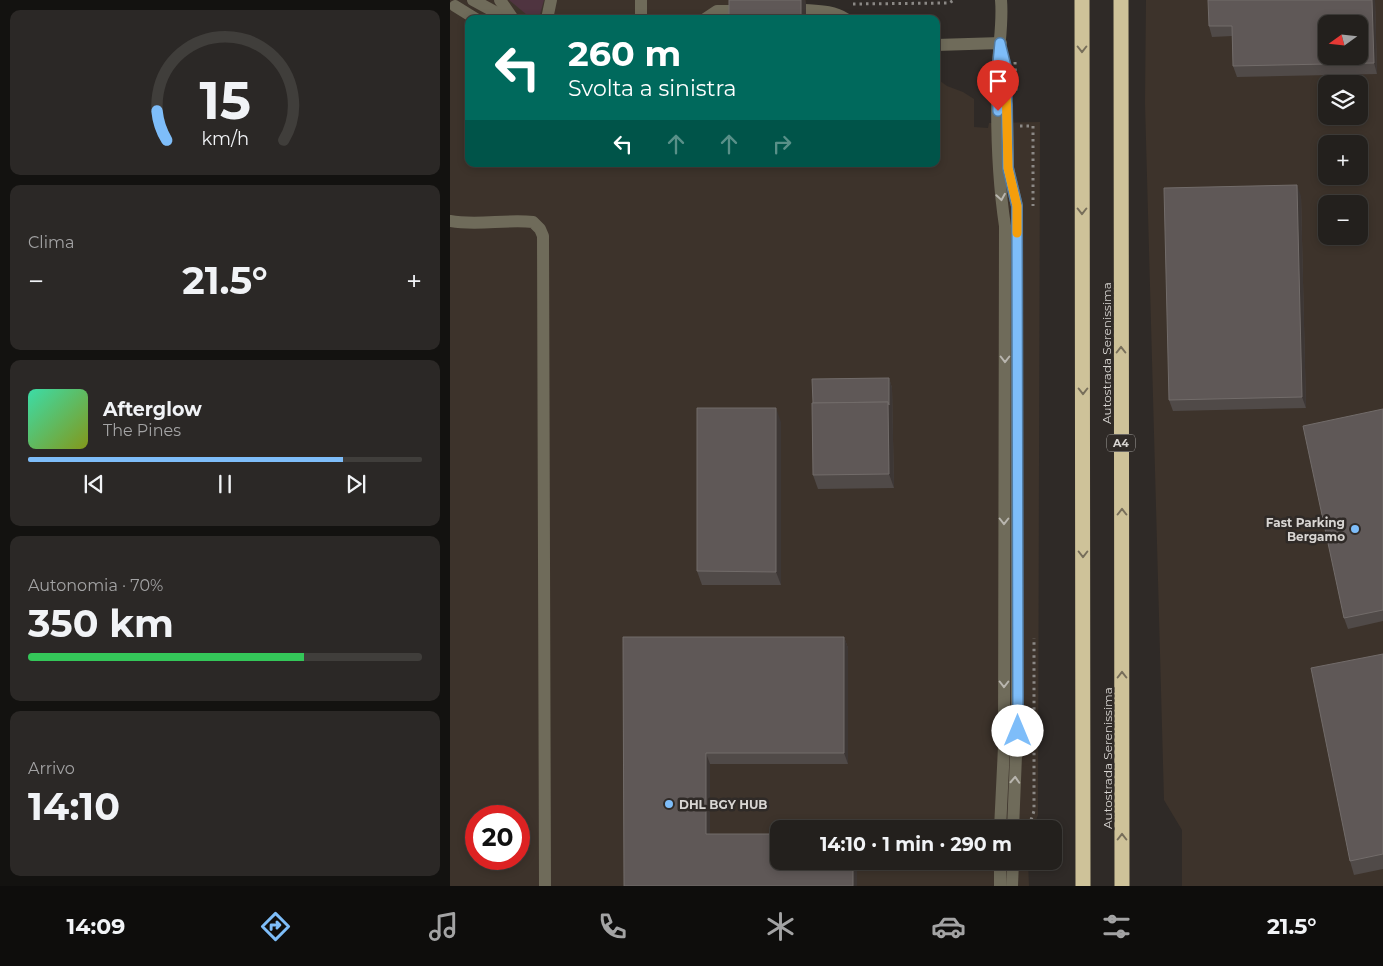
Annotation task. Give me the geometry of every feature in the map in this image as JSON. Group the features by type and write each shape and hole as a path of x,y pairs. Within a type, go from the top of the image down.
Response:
{"highway":[{"name":"Autostrada Serenissima","path":"1082,0 1083,886"},
{"name":"Autostrada Serenissima","path":"1121,0 1122,886"}],"street":[{"path":"452,6 468,0"},
{"path":"473,0 501,15"},
{"path":"500,0 511,15"},
{"path":"548,15 552,0"},
{"path":"641,0 641,15"},
{"path":"1000,820 1004,738 1005,255 1005,226 999,187 998,148 998,64 1001,0"},
{"path":"452,6 469,15"},
{"path":"806,10 824,11 840,15"},
{"path":"711,15 717,11 734,11"},
{"path":"940,45 1000,43"},
{"path":"1000,43 1006,67 1008,168 1017,206 1018,731 1013,820"},
{"path":"450,221 465,224 520,220 533,222 540,229 543,236 545,886"},
{"path":"1000,870 1000,886"},
{"path":"1012,870 1012,886"}],"path":[{"path":"853,4 949,4 954,0"}],"shaded area":[{"path":"450,0 806,0 805,15 465,15 465,167 940,167 940,81 974,99 974,127 988,128 989,123 1040,122 1038,815 1036,820 770,820 770,870 1028,870 1029,886 450,886"},
{"path":"509,0 544,0 540,15 527,15"},
{"path":"1146,0 1383,0 1383,886 1182,886 1182,830 1164,800 1145,103"}],"building":[{"path":"729,0 801,0 801,15 729,15"},
{"path":"1208,0 1372,0 1374,63 1368,63 1368,15 1318,15 1318,64 1233,66 1232,26 1209,26"},
{"path":"1297,185 1302,397 1169,400 1164,188"},
{"path":"889,378 889,405 888,402 813,403 812,379"},
{"path":"888,402 889,474 813,475 812,403"},
{"path":"697,408 776,408 776,572 697,571"},
{"name":"Fast Parking Bergamo","path":"1383,409 1383,610 1344,618 1303,426"},
{"name":"DHL BGY HUB","path":"623,637 844,637 844,753 706,753 706,834 770,834 770,870 853,870 853,886 624,886"},
{"path":"1383,654 1383,854 1350,861 1311,668"}],"slow traffic":[{"path":"1006,83 1008,168 1017,206 1017,233"}],"place":[{"name":"Fast Parking Bergamo","path":"1355,529"},
{"name":"DHL BGY HUB","path":"669,804"}],"route":[{"path":"998,111 1000,43 1006,67 1008,168 1017,206 1018,731"}]}
